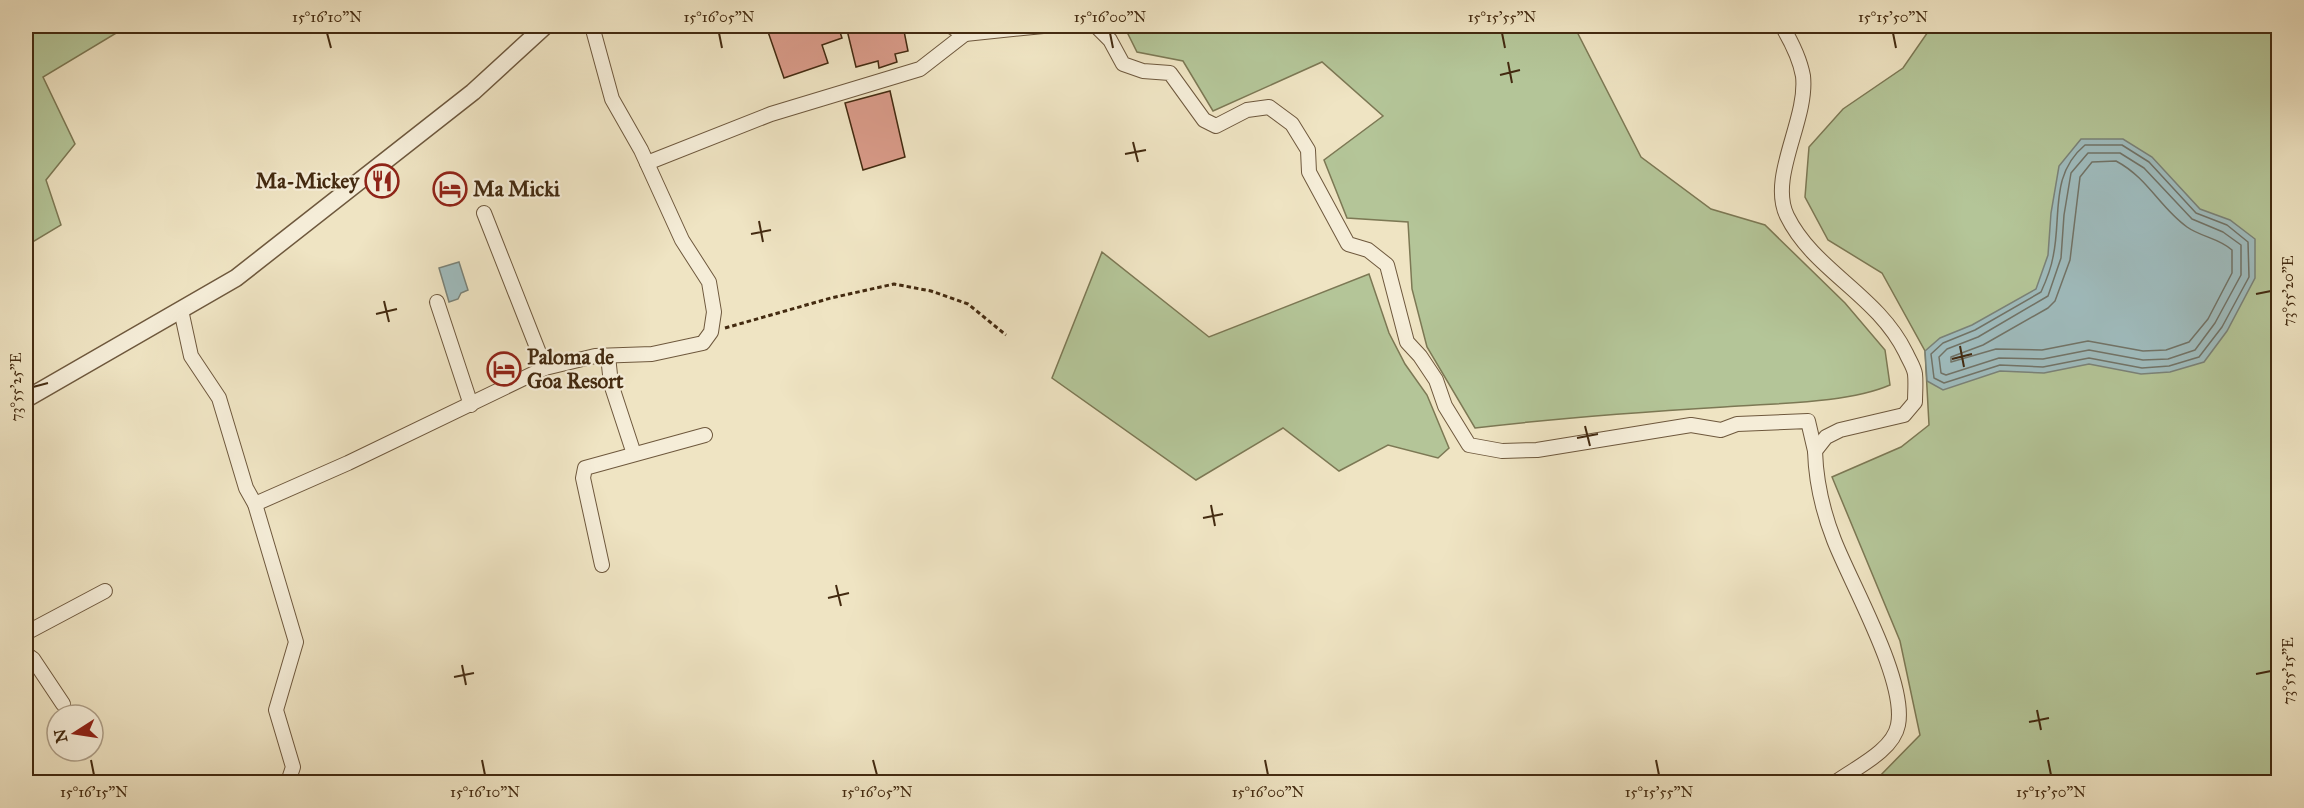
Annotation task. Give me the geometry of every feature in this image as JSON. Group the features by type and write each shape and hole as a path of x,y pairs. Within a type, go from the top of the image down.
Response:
{"street":[{"path":"26,399 236,278 473,92 545,26"},
{"path":"255,504 471,405 545,368 595,356 652,354 703,343 711,332 714,312 709,282 682,240 646,163 612,99 591,26"},
{"path":"950,26 965,34"},
{"path":"646,163 771,114 920,69 965,34 1043,26"},
{"path":"1096,26 1110,40 1123,63 1143,71 1170,73 1204,120 1216,126 1247,110 1269,106 1292,124 1308,150 1309,172 1348,244 1368,250 1387,265 1407,342 1420,356 1436,380 1445,406 1469,445 1502,451 1537,450 1691,425 1721,430 1737,423 1808,421 1815,451 1816,478 1834,539 1897,691 1898,725 1885,747 1836,783"},
{"path":"1782,26 1792,44 1803,77 1799,113 1781,189 1785,213 1800,238 1868,300 1890,328 1915,372 1915,402 1904,415 1839,430 1826,437 1815,451"},
{"path":"484,213 545,368"},
{"path":"437,302 471,405"},
{"path":"181,310 191,356 219,398 246,488 255,504 296,642 276,710 293,767 288,783"},
{"path":"608,356 611,384 634,454"},
{"path":"602,565 583,478 585,468 705,435"},
{"path":"26,633 105,591"},
{"path":"26,654 33,659 62,703"}],"path":[{"path":"711,332 831,298 894,284 931,291 968,304 1006,335"}],"green space":[{"path":"26,26 128,26 43,77 75,144 46,180 61,225 26,246"},
{"path":"1124,26 1574,26 1641,157 1711,209 1765,225 1845,303 1885,350 1890,385 1852,396 1809,402 1662,411 1475,428 1427,347 1412,289 1408,222 1347,218 1324,160 1383,116 1322,62 1213,111 1183,61 1137,52"},
{"path":"1932,26 2278,26 2278,782 1874,782 1920,735 1900,641 1832,477 1901,447 1929,425 1925,351 1882,273 1828,240 1805,197 1809,147 1843,109 1903,68"},
{"path":"1102,252 1209,337 1369,274 1389,333 1405,364 1427,395 1449,448 1438,458 1388,445 1339,471 1283,428 1196,480 1052,378"}],"water":[{"path":"2081,139 2123,139 2152,157 2200,209 2230,220 2255,239 2255,278 2227,331 2204,362 2170,372 2141,374 2089,364 2044,373 2000,371 1943,390 1927,381 1925,351 1940,338 1972,325 2036,289 2048,255 2051,213 2059,166"},
{"path":"459,262 468,290 461,293 458,299 449,302 439,268"}],"building":[{"path":"766,26 838,26 842,38 822,45 828,63 784,78"},
{"path":"846,26 872,26 873,31 903,26 908,51 895,54 897,62 879,68 878,61 856,67"},
{"path":"890,91 905,157 863,170 845,103"}],"place":[{"name":"Ma-Mickey","path":"382,181"},
{"name":"Ma Micki","path":"450,189"},
{"name":"Paloma de Goa Resort","path":"504,369"}]}
